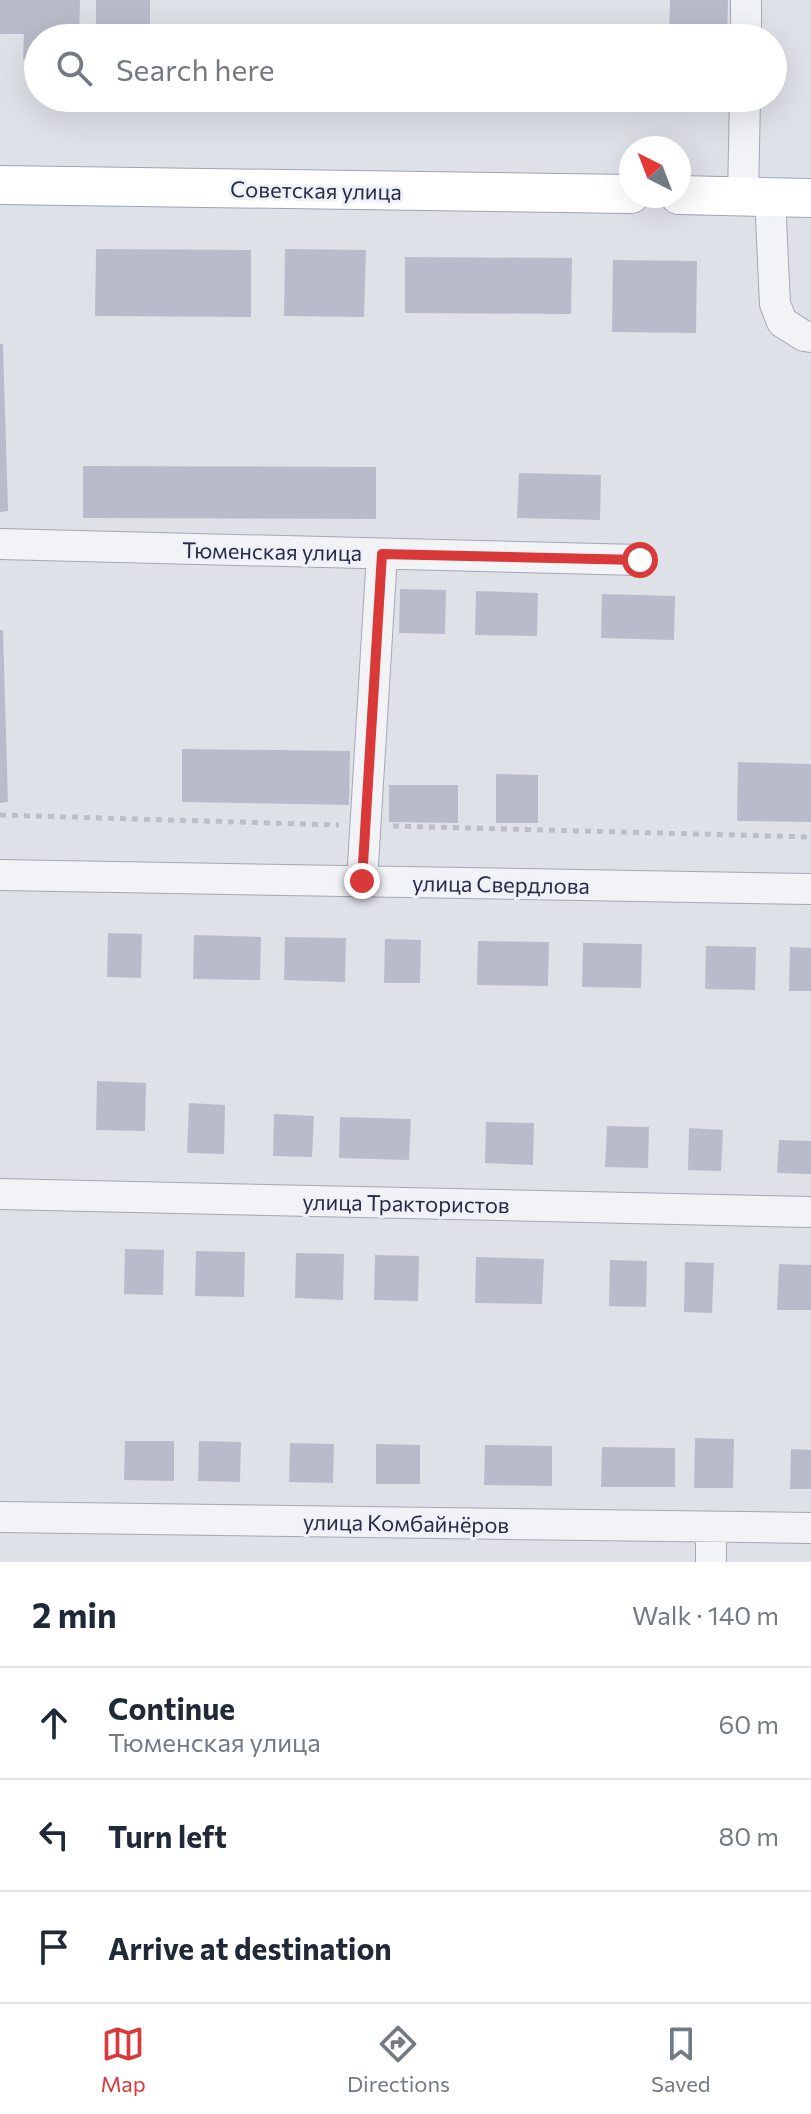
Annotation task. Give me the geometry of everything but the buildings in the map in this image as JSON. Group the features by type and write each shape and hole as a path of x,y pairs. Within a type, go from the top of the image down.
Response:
{"main road":[{"name":"Советская улица","path":"0,185 619,194"},
{"path":"691,195 811,198"}],"street":[{"path":"746,0 746,24"},
{"path":"747,112 756,196 775,304 782,322 811,337"},
{"name":"Тюменская улица","path":"0,544 640,560"},
{"path":"362,881 382,554"},
{"name":"улица Свердлова","path":"0,875 811,889"},
{"name":"улица Трактористов","path":"0,1194 811,1212"},
{"name":"улица Комбайнёров","path":"0,1517 811,1528"},
{"path":"711,1527 711,1562"}],"path":[{"path":"0,815 811,837"}],"route":[{"path":"362,881 382,554 640,560"}]}
